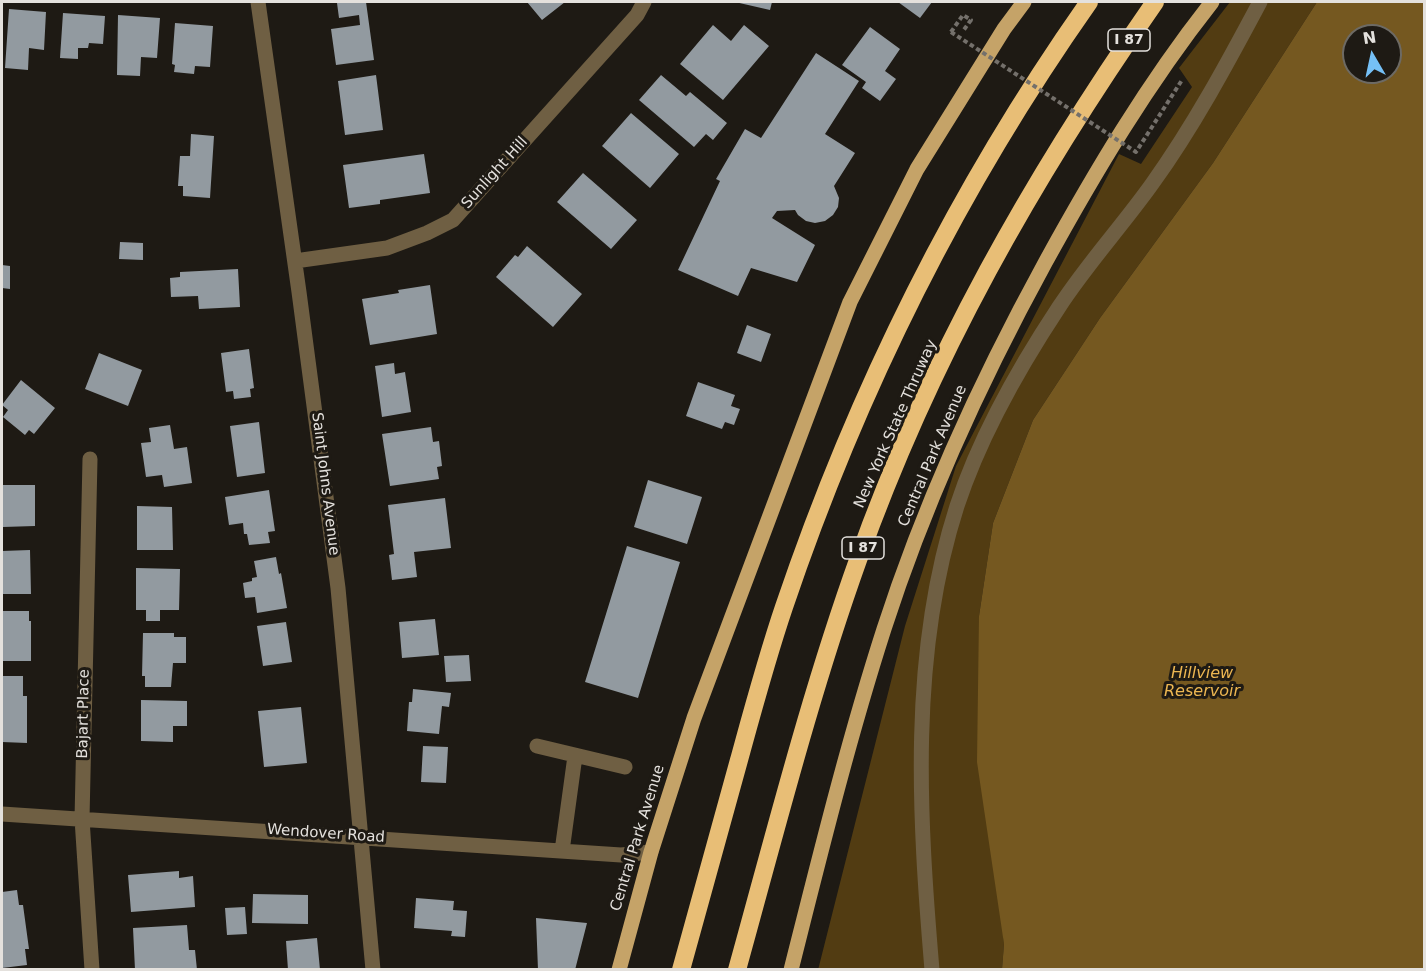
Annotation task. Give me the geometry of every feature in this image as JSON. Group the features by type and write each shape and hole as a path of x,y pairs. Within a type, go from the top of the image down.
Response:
{"highway":[{"path":"681,969 753,708 783,609 814,522 848,438 883,356 913,294 968,192 1012,116 1089,2"},
{"name":"New York State Thruway","path":"737,969 829,645 859,558 926,393 1019,212 1054,153 1155,2"}],"main road":[{"name":"Central Park Avenue","path":"620,969 651,852 694,718 850,302 917,169 1004,29 1024,2"},
{"name":"Central Park Avenue","path":"791,969 847,754 885,628 950,455 1009,330 1093,176 1174,53 1212,2"}],"street":[{"name":"Saint Johns Avenue","path":"258,2 338,588 373,969"},
{"name":"Sunlight Hill","path":"295,261 387,248 428,233 453,220 637,15 644,2"},
{"path":"932,969 924,837 923,692 928,643 940,574 957,506 976,458 1023,366 1060,306 1151,185 1188,131 1260,2"},
{"name":"Bajart Place","path":"90,459 82,819 92,969"},
{"path":"537,746 625,767"},
{"path":"562,851 575,756"},
{"name":"Wendover Road","path":"2,814 621,855 651,852"}],"path":[{"path":"963,31 971,20 963,15 951,32 1136,152 1182,80"}],"shaded area":[{"path":"1230,2 1317,2 1213,163 1100,318 1033,420 993,523 979,616 1004,944 1002,969 818,970 905,626 956,466 1119,154 1141,164 1192,87 1179,68"}],"water":[{"name":"Hillview Reservoir","path":"1317,2 1424,2 1424,969 1002,969 1004,944 977,762 979,616 993,523 1033,420 1100,318 1213,163"}],"building":[{"path":"366,2 374,60 336,65 331,29 360,25 359,15 339,18 337,3"},
{"path":"527,2 565,2 542,20"},
{"path":"735,2 772,2 770,10"},
{"path":"898,2 932,2 920,18"},
{"path":"9,9 46,12 44,50 29,48 28,70 5,68"},
{"path":"63,13 105,16 103,44 89,43 88,48 78,48 78,59 60,58"},
{"path":"118,15 160,18 157,58 141,57 140,76 117,75"},
{"path":"175,23 213,26 210,67 195,66 194,74 174,72 175,65 172,64"},
{"path":"713,25 731,41 744,25 769,46 723,100 680,64"},
{"path":"870,27 900,49 885,71 896,79 880,101 862,88 866,82 842,65"},
{"path":"816,53 859,81 825,134 855,153 834,186 839,198 838,207 833,215 825,221 815,223 806,221 795,210 777,211 772,218 815,245 797,282 751,268 738,296 678,270 720,181 716,179 745,129 761,138"},
{"path":"376,75 383,130 345,135 338,81"},
{"path":"661,75 686,96 690,92 727,123 713,140 706,134 694,147 639,100"},
{"path":"631,113 679,154 650,188 602,146"},
{"path":"191,134 214,136 210,198 183,196 183,186 178,186 180,156 190,156"},
{"path":"424,154 430,193 380,200 380,204 349,208 343,165"},
{"path":"583,173 637,220 611,249 557,202"},
{"path":"120,242 143,243 143,260 119,259"},
{"path":"527,246 582,294 553,327 496,277 515,255 518,257"},
{"path":"2,265 10,266 10,289 2,288"},
{"path":"238,269 240,307 199,309 198,296 171,297 170,278 180,277 180,272"},
{"path":"430,285 437,334 370,345 362,299"},
{"path":"747,325 771,334 761,362 737,353"},
{"path":"249,349 254,388 250,389 251,397 234,399 233,391 226,392 221,353"},
{"path":"99,353 142,370 128,406 85,389"},
{"path":"394,363 395,374 405,372 411,412 382,417 375,366"},
{"path":"21,380 55,408 34,434 29,430 25,435 3,417 8,410 2,405"},
{"path":"698,382 735,395 731,406 740,409 734,425 725,422 722,429 686,416"},
{"path":"259,422 265,473 237,477 230,426"},
{"path":"170,425 174,449 187,447 192,483 164,487 162,475 146,477 141,443 151,442 149,428"},
{"path":"431,427 433,442 439,441 442,466 437,467 439,479 390,486 382,434"},
{"path":"648,480 702,497 687,544 634,527"},
{"path":"2,485 35,485 35,526 3,527"},
{"path":"269,490 275,531 268,532 270,543 249,545 247,534 244,534 243,523 229,525 225,497"},
{"path":"445,498 451,548 414,552 417,577 392,580 389,555 394,554 388,505"},
{"path":"137,506 172,507 173,550 137,550"},
{"path":"627,546 680,562 638,698 585,682"},
{"path":"30,550 31,594 2,594 2,551"},
{"path":"276,557 287,608 257,613 255,597 245,598 243,583 257,577 254,561"},
{"path":"136,568 180,569 179,610 160,610 160,621 146,621 146,610 136,610"},
{"path":"3,611 29,611 31,661 2,661"},
{"path":"435,619 439,655 402,658 399,622"},
{"path":"286,622 292,662 263,666 257,626"},
{"path":"143,633 174,633 174,637 186,637 186,663 173,663 171,687 145,687 145,676 142,676"},
{"path":"469,655 471,681 446,682 444,656"},
{"path":"2,676 23,676 23,696 27,696 27,743 2,742"},
{"path":"413,689 451,693 449,707 442,706 439,734 407,731 409,702 412,702"},
{"path":"141,700 187,701 187,726 173,726 173,742 141,741"},
{"path":"301,707 307,763 264,767 258,711"},
{"path":"423,746 448,747 446,783 421,782"},
{"path":"179,871 179,878 193,876 195,907 131,912 128,875"},
{"path":"17,890 19,905 23,905 29,949 25,949 27,965 2,968 2,892"},
{"path":"253,894 308,895 308,924 252,923"},
{"path":"416,898 454,901 453,910 467,911 465,937 451,936 452,931 414,928"},
{"path":"245,907 247,934 227,935 225,908"},
{"path":"536,918 587,923 575,970 538,970"},
{"path":"187,925 189,950 195,950 197,970 135,970 133,928"},
{"path":"317,938 320,970 288,970 286,941"}]}
